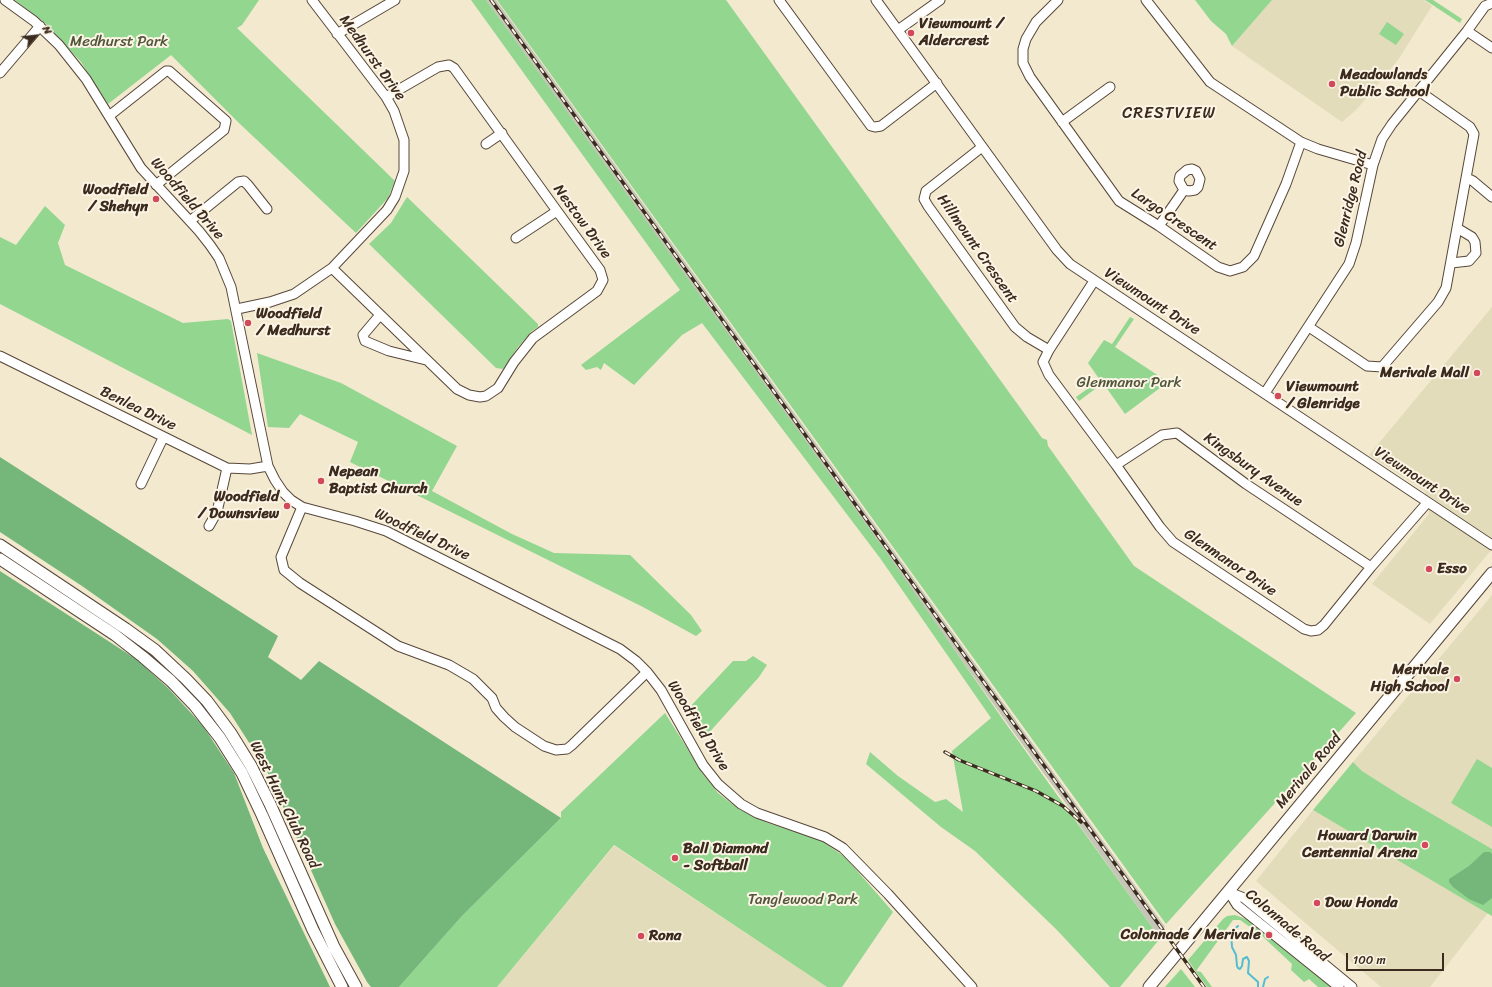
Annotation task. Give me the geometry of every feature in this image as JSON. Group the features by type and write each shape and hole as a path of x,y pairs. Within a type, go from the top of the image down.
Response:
{"main road":[{"name":"West Hunt Club Road","path":"0,545 155,650 186,679 206,701 230,732 251,766 270,804 334,947 356,987"},
{"name":"West Hunt Club Road","path":"0,559 115,635 171,680 195,706 220,738 242,773 316,937 342,987"},
{"name":"Merivale Road","path":"1149,987 1492,573"}],"street":[{"name":"Woodfield Drive","path":"5,0 40,26 59,45 86,79 141,168 210,245 219,258 232,287 268,466 283,492 291,500 302,506 386,531 620,649 636,661 661,690 704,765 718,784 741,804 757,813 805,828 825,837 842,848 882,889 972,987"},
{"name":"Medhurst Drive","path":"237,309 270,302 294,294 332,268 387,210 395,197 404,170 404,140 394,111 386,96 312,0"},
{"path":"337,34 394,0"},
{"path":"779,0 871,126 881,126 937,83"},
{"name":"Viewmount Drive","path":"876,0 1057,250 1070,264 1265,392 1492,545"},
{"path":"898,30 940,0"},
{"name":"Largo Crescent","path":"1058,0 1036,22 1026,39 1023,49 1023,63 1030,77 1119,201 1159,226 1218,267 1230,271 1243,267 1254,256 1286,184 1301,142"},
{"path":"1146,0 1210,82 1301,142 1318,149 1373,165"},
{"name":"Glenridge Road","path":"1265,392 1349,264 1356,243 1373,165 1382,139 1392,124 1467,31 1485,6 1492,2"},
{"path":"0,73 40,26"},
{"path":"1467,31 1492,48"},
{"name":"Nestow Drive","path":"332,268 426,360 458,389 469,395 480,397 486,396 498,388 514,362 532,338 597,291 603,280 603,275 454,68 449,64 438,67 386,96"},
{"path":"109,116 166,71 169,71 226,121 224,130 156,185"},
{"path":"1062,122 1110,87"},
{"path":"1308,327 1367,366 1382,367 1438,302 1446,288 1474,134 1470,127 1419,91"},
{"path":"486,144 502,133"},
{"name":"Hillmount Crescent","path":"982,147 926,191 924,199 1015,327 1027,337 1048,350"},
{"path":"1467,178 1473,181 1492,197"},
{"path":"190,222 238,182 244,181 267,209"},
{"path":"1159,226 1184,190"},
{"path":"516,238 556,211"},
{"path":"1451,263 1469,261 1476,253 1475,242 1472,237 1457,228"},
{"name":"Glenmanor Drive","path":"1094,281 1048,350 1043,362 1049,375 1160,527 1173,542 1304,629 1311,632 1318,630 1324,625 1371,567 1428,503"},
{"name":"Nestow Drive","path":"380,315 363,335 366,341 389,351 426,360"},
{"name":"Benlea Drive","path":"0,356 227,468 268,466"},
{"name":"Kingsbury Avenue","path":"1116,465 1162,435 1177,433 1246,484 1371,567"},
{"path":"141,484 164,438"},
{"path":"209,526 217,512 227,468"},
{"path":"302,506 281,557 284,570 300,584 398,646 449,664 473,679 492,698 496,708 504,717 515,727 544,746 556,750 566,749 572,745 647,672"},
{"name":"Colonnade Road","path":"1229,892 1237,905 1339,987"},
{"name":"Colonnade Road","path":"1229,892 1244,898 1352,987"}],"shaded area":[{"path":"486,0 496,0 1165,927 1157,934 1080,826 1073,813"},
{"name":"Meadowlands Public School","path":"1272,0 1424,0 1432,6 1398,60 1357,109 1342,122 1232,46"},
{"path":"1492,307 1492,549 1430,624 1372,584 1429,514 1425,491 1369,455"},
{"name":"Merivale High School","path":"1492,595 1492,849 1403,797 1362,771 1353,762"},
{"path":"1313,810 1488,913 1430,987 1381,987 1256,881"},
{"path":"614,846 827,987 497,987"}],"green space":[{"name":"Medhurst Park","path":"15,0 259,0 242,25 237,28 395,181 388,198 356,233 240,124 171,55 108,104 81,62 46,24"},
{"path":"471,0 486,0 886,552 1004,721 1157,934 1155,936 1158,941 1120,987 1110,987 1057,930 975,851 941,827 866,764 870,752 898,776 935,802 946,799 963,812 952,751 991,718 880,558 702,323 682,335 634,385 604,363 601,370 597,367 586,370 581,365 680,290"},
{"path":"497,0 726,0 1042,438 1047,440 1048,446 1134,566 1356,713 1166,924"},
{"path":"1195,0 1272,0 1232,46 1226,34 1211,21"},
{"path":"1425,0 1433,0 1462,19 1460,23"},
{"path":"1387,22 1404,34 1396,45 1379,34"},
{"path":"407,197 538,324 538,327 532,331 518,347 503,369 496,368 369,244 391,223"},
{"path":"45,206 65,225 58,243 65,265 183,323 228,319 231,321 252,435 0,304 0,237 16,245"},
{"name":"Glenmanor Park","path":"1130,317 1134,319 1115,347 1168,382 1125,414 1103,383 1079,401 1076,397 1100,380 1088,363 1104,340 1112,344"},
{"path":"257,353 341,383 457,446 432,491 512,534 554,553 630,555 691,615 702,631 696,636 643,607 350,462 358,442 300,414 289,428 268,427"},
{"path":"0,457 278,636 268,657 301,680 319,661 561,818 462,916 399,987 371,987 335,924 266,769 230,713 193,671 157,639 82,586 0,532"},
{"path":"0,550 131,637 176,674 213,715 247,766 351,987 347,987 330,956 272,827 182,686 0,555"},
{"path":"0,571 136,659 168,688 203,726 234,773 263,848 330,987 0,987"},
{"path":"753,656 767,665 759,677 706,736 687,710 733,661 746,661"},
{"name":"Tanglewood Park","path":"665,713 702,773 718,793 740,810 768,823 820,840 845,857 893,912 842,987 827,987 614,845 497,987 399,987 462,916 561,818 561,812"},
{"path":"1477,759 1492,768 1492,827 1451,803"},
{"path":"1353,762 1362,771 1403,797 1492,849 1492,916 1313,810"},
{"path":"1484,852 1490,852 1492,854 1492,898 1483,905 1469,899 1453,887 1449,882 1449,879 1469,866"},
{"path":"1235,915 1246,919 1331,987 1318,987 1309,979 1304,982 1291,970 1292,964 1260,934 1240,920 1233,920 1196,971 1201,972 1212,987 1207,987 1188,960 1223,919 1227,916"},
{"path":"1181,969 1195,987 1165,987"}],"waterway":[{"path":"1238,926 1231,932 1232,947 1236,955 1237,966 1240,969 1243,959 1247,957 1249,961 1248,973 1258,982 1258,987"},
{"path":"1263,987 1265,979 1268,977"}],"railway":[{"path":"491,0 1204,987"},
{"path":"945,752 959,760 1036,791 1063,806 1081,822"}],"place":[{"name":"Viewmount / Aldercrest","path":"911,33"},
{"name":"Meadowlands Public School","path":"1332,84"},
{"name":"Woodfield / Shehyn","path":"156,199"},
{"name":"Woodfield / Medhurst","path":"248,323"},
{"name":"Merivale Mall","path":"1477,373"},
{"name":"Viewmount / Glenridge","path":"1278,396"},
{"name":"Nepean Baptist Church","path":"321,481"},
{"name":"Woodfield / Downsview","path":"287,506"},
{"name":"Esso","path":"1429,569"},
{"name":"Merivale High School","path":"1457,679"},
{"name":"Howard Darwin Centennial Arena","path":"1425,845"},
{"name":"Ball Diamond - Softball","path":"675,858"},
{"name":"Dow Honda","path":"1317,903"},
{"name":"Colonnade / Merivale","path":"1269,935"},
{"name":"Rona","path":"641,936"}],"district":[{"name":"CRESTVIEW","path":"1169,114"}]}
